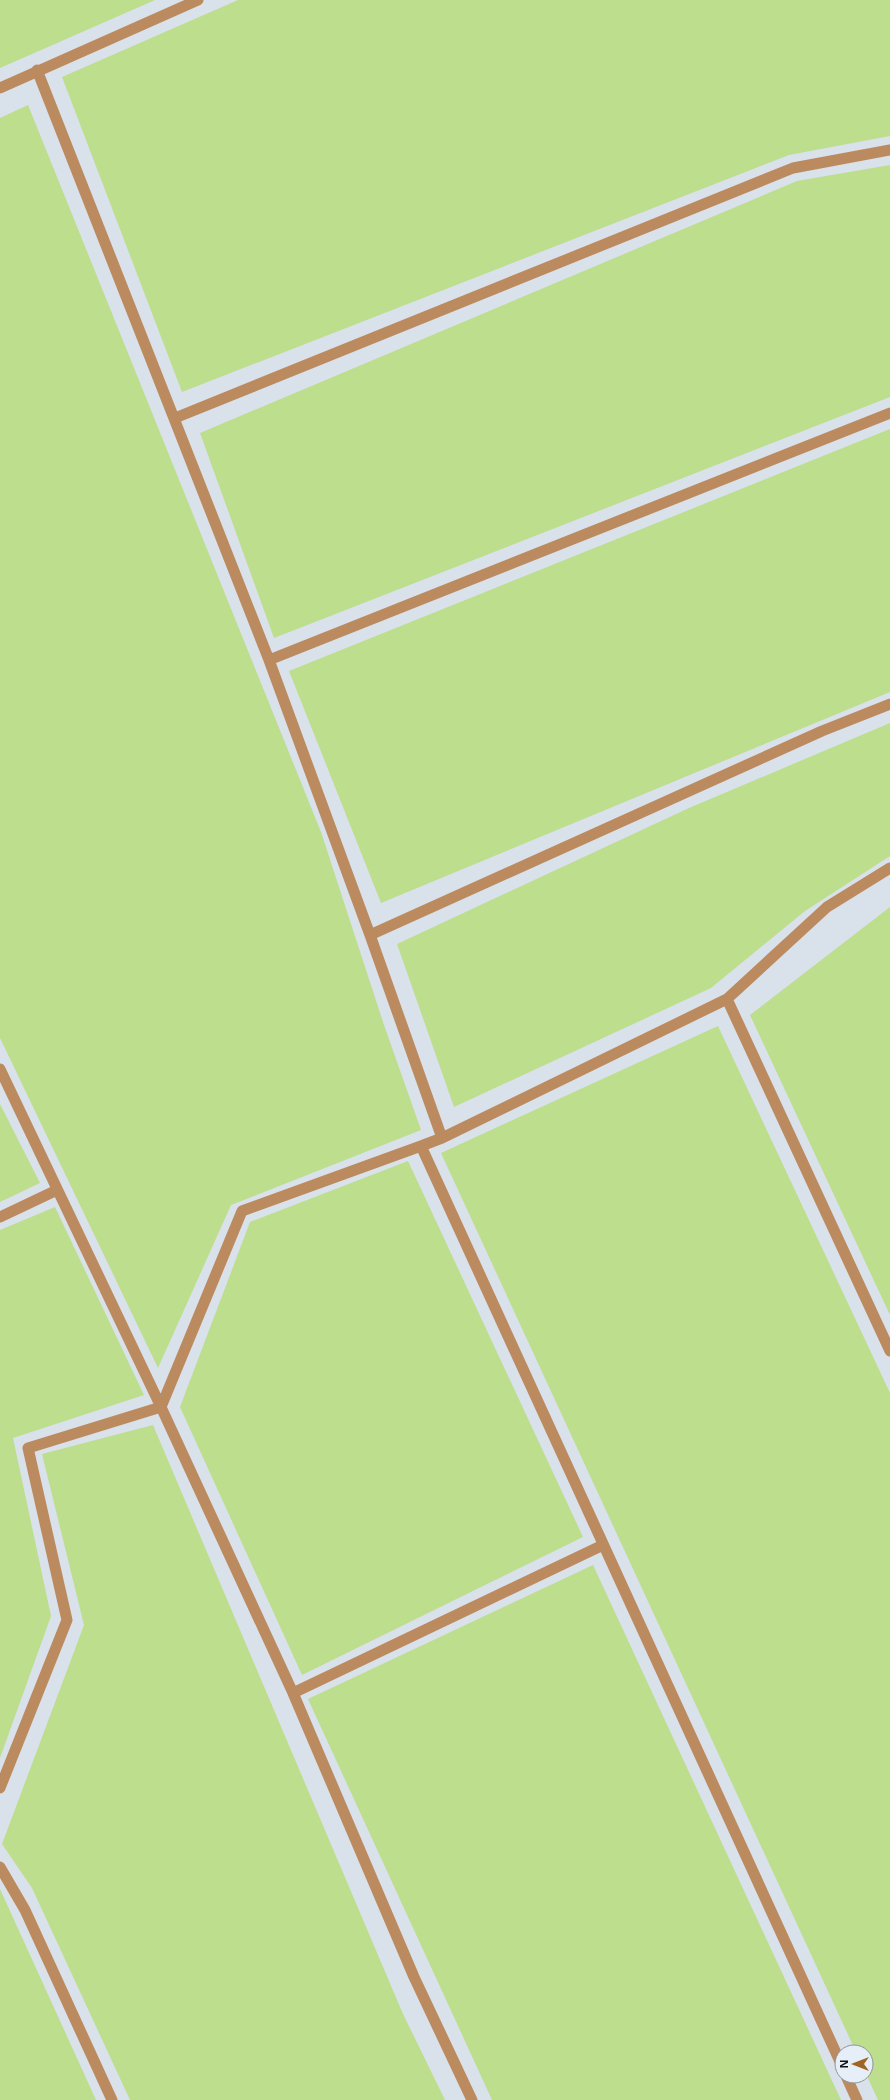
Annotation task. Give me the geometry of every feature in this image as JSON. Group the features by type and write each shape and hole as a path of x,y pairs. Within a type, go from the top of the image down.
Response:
{"lane":[{"path":"0,88 198,0"},
{"path":"38,70 175,418 268,660 370,935 442,1138"},
{"path":"175,418 793,168 890,150"},
{"path":"268,660 890,413"},
{"path":"370,935 822,731 890,704"},
{"path":"161,1407 242,1211 442,1138 727,999 827,907 890,868"},
{"path":"727,999 890,1352"},
{"path":"0,1069 3,1082 57,1190 161,1407 292,1693 414,1976 472,2100"},
{"path":"421,1146 834,2049"},
{"path":"0,1217 57,1190"},
{"path":"0,1788 67,1620 28,1448 161,1407"},
{"path":"292,1693 603,1545"},
{"path":"0,1867 25,1910 112,2100"},
{"path":"850,2084 857,2100"}],"green space":[{"path":"0,0 155,0 0,68"},
{"path":"238,0 890,0 890,136 789,155 182,392 62,77"},
{"path":"28,105 321,832 384,1025 421,1130 231,1205 158,1368 0,1038 0,118"},
{"path":"890,165 890,397 274,638 200,433 797,181"},
{"path":"890,429 890,692 381,903 289,671"},
{"path":"890,723 890,856 805,911 711,988 454,1107 397,944 689,808"},
{"path":"890,907 890,1315 750,1015"},
{"path":"718,1026 890,1393 890,2100 878,2100 871,2084 874,2084 874,2044 852,2044 441,1153"},
{"path":"0,1104 40,1183 0,1202"},
{"path":"408,1161 583,1537 302,1675 180,1407 250,1222"},
{"path":"55,1207 144,1395 13,1438 51,1616 0,1758 0,1230"},
{"path":"153,1425 403,2014 445,2100 130,2100 32,1888 2,1844 84,1625 42,1454"},
{"path":"593,1565 841,2100 492,2100 308,1699"},
{"path":"0,1889 96,2100 0,2100"}]}
